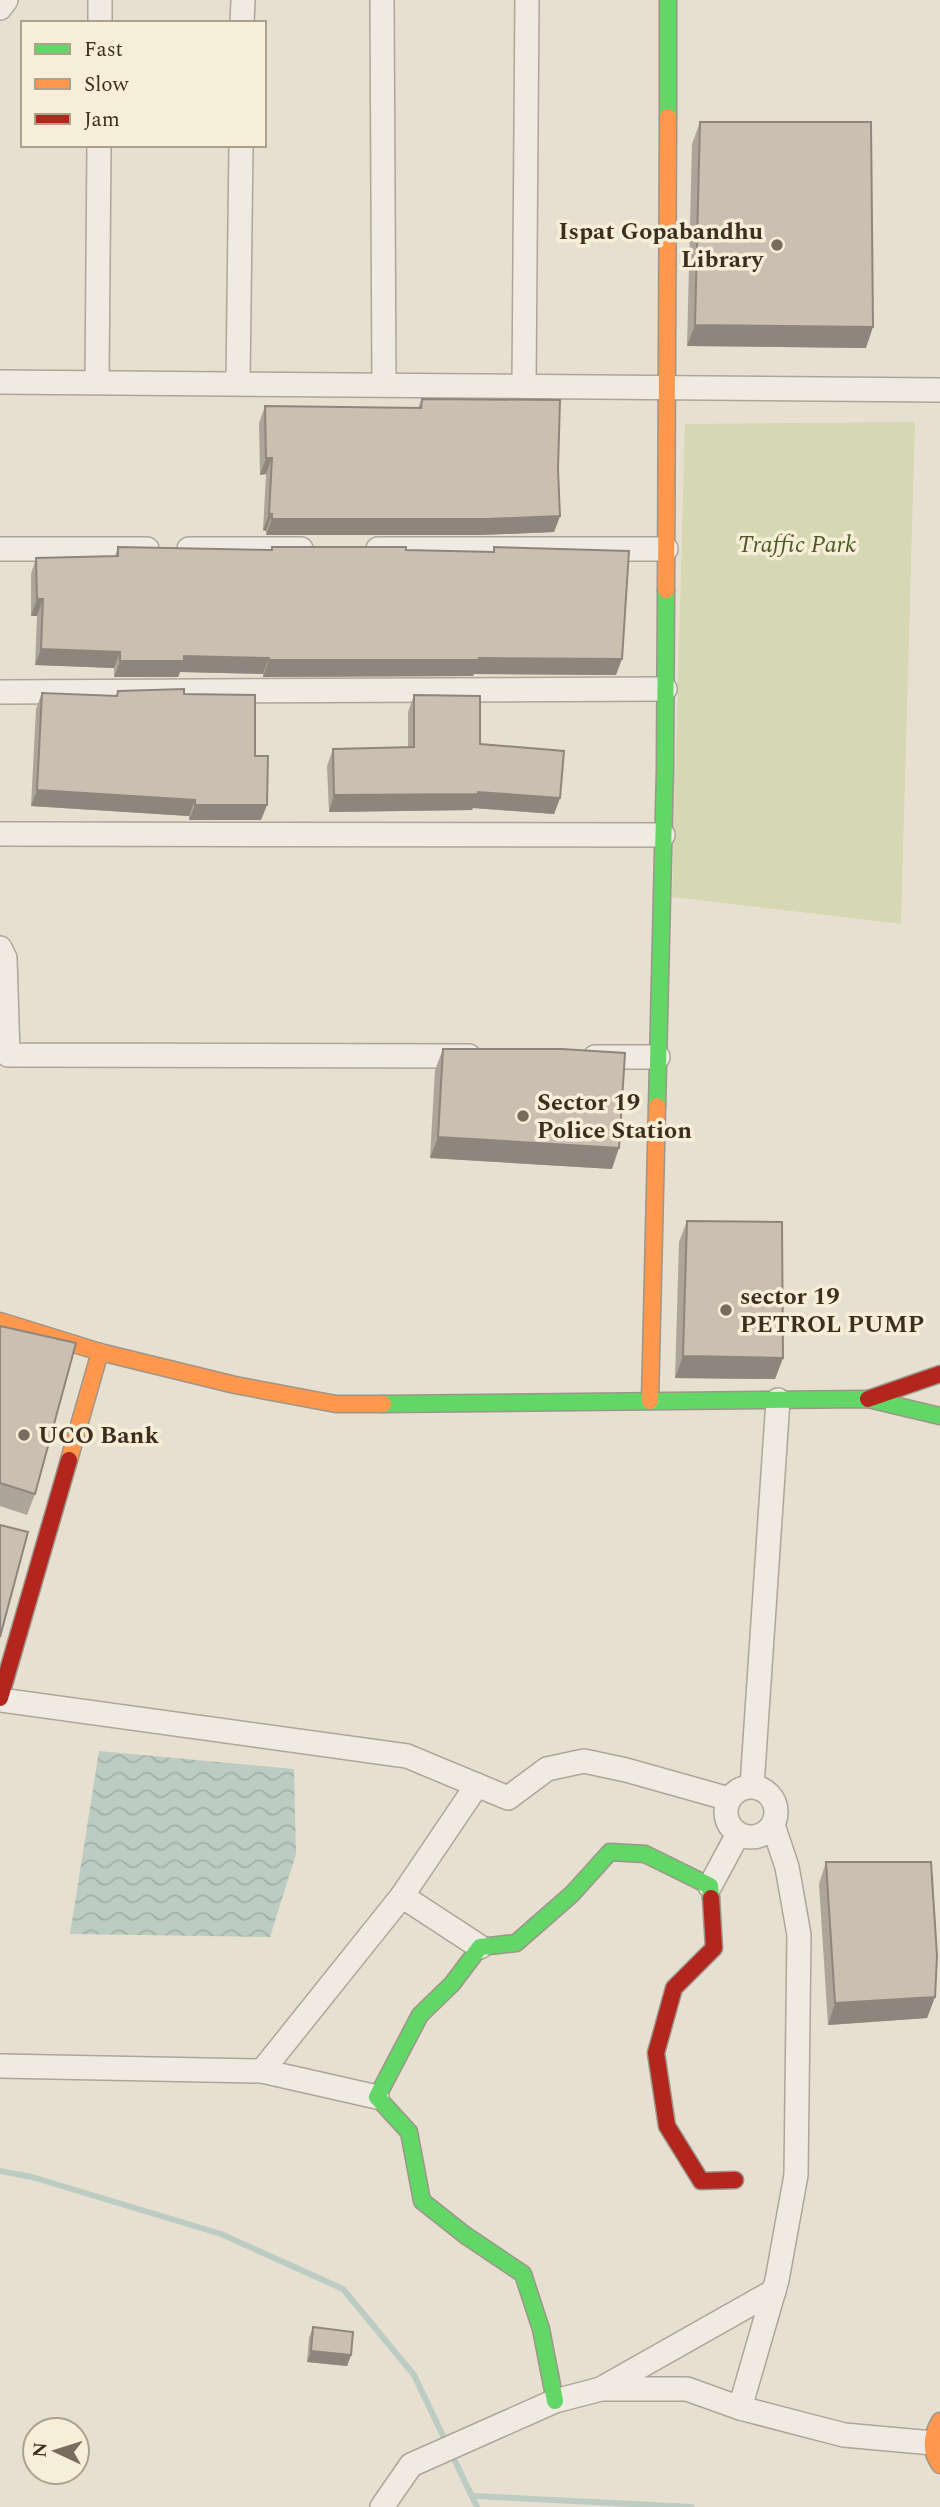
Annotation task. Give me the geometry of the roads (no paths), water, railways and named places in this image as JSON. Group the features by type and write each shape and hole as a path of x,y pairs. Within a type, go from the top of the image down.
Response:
{"street":[{"path":"0,8 6,0"},
{"path":"100,0 100,21"},
{"path":"242,21 243,0"},
{"path":"383,0 383,384"},
{"path":"524,386 527,0"},
{"path":"650,1401 665,689 668,0"},
{"path":"97,382 99,147"},
{"path":"238,383 241,147"},
{"path":"0,382 940,390"},
{"path":"0,549 319,549"},
{"path":"361,549 666,549"},
{"path":"0,692 665,689"},
{"path":"0,834 663,835"},
{"path":"1,951 5,958 8,1055 492,1056"},
{"path":"575,1057 658,1057"},
{"path":"0,1321 100,1352 235,1385 336,1404 868,1399 940,1416"},
{"path":"100,1352 1,1693 407,1756 508,1798 547,1769 584,1761 729,1799"},
{"path":"868,1399 940,1374"},
{"path":"752,1786 778,1400"},
{"path":"262,2071 402,1896 477,1785"},
{"path":"752,1786 764,1790 772,1798 776,1814 773,1825 766,1833 757,1837 749,1838 738,1834 729,1826 726,1818 725,1807 729,1799 736,1791 752,1786"},
{"path":"740,2408 774,2291 796,2175 799,1935 787,1867 773,1825"},
{"path":"735,2180 701,2181 667,2126 656,2053 674,1988 713,1948 710,1886 738,1834"},
{"path":"402,1896 480,1947 516,1943 572,1894 610,1852 645,1854 710,1886"},
{"path":"377,2097 420,2015 452,1984 480,1947"},
{"path":"0,2066 262,2071 377,2097 409,2132 422,2201 465,2235 523,2274 541,2329 555,2401"},
{"path":"601,2389 774,2291"},
{"path":"382,2507 411,2465 555,2401 601,2389 687,2389 740,2408 844,2435 933,2443"},
{"path":"940,2421 934,2429 932,2449 940,2465"}],"water":[{"path":"99,1751 294,1769 296,1854 270,1937 70,1934"}],"waterway":[{"path":"0,2171 32,2177 221,2234 343,2289 414,2375 477,2507"},
{"path":"474,2496 692,2507"}],"place":[{"name":"Ispat Gopabandhu Library","path":"777,245"},
{"name":"Sector 19 Police Station","path":"523,1116"},
{"name":"sector 19 PETROL PUMP","path":"726,1310"},
{"name":"UCO Bank","path":"24,1435"}],"park label":[{"name":"Traffic Park","path":"797,544"}]}
